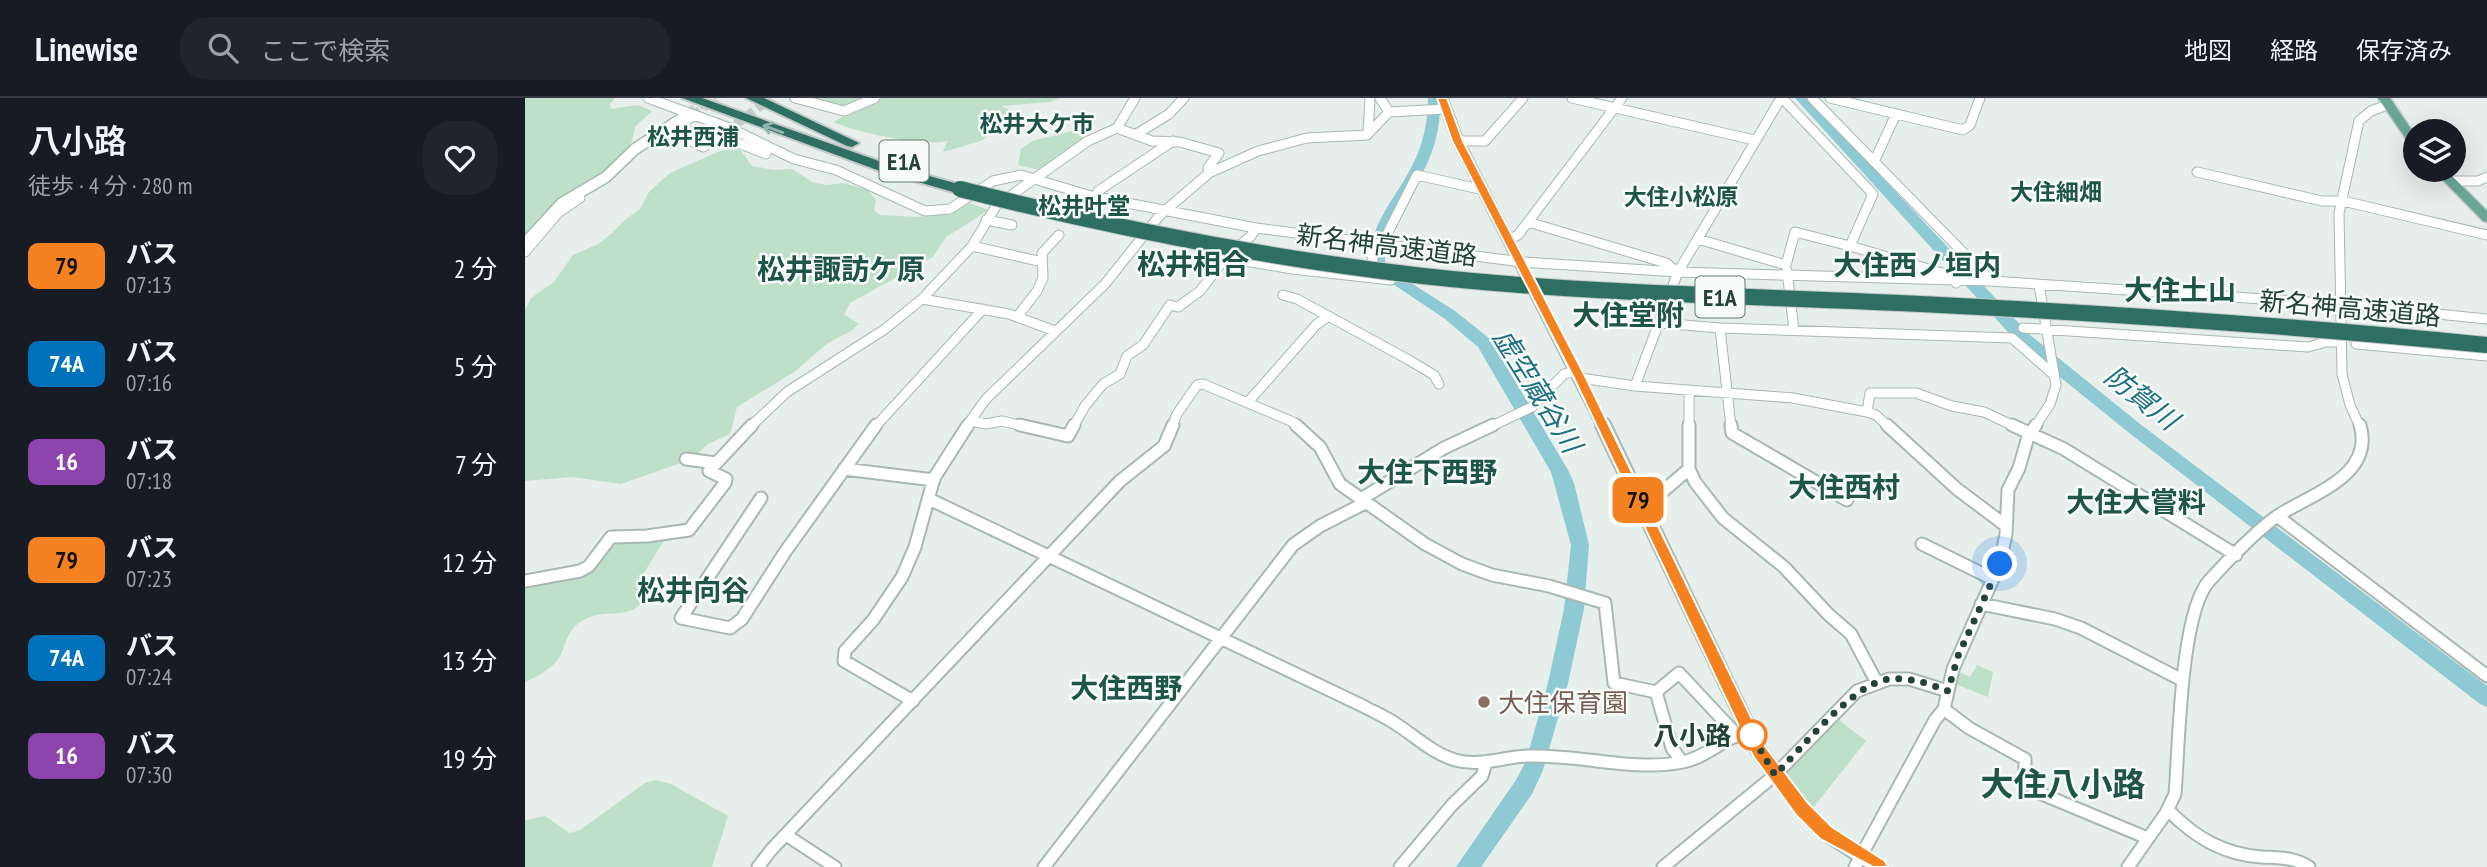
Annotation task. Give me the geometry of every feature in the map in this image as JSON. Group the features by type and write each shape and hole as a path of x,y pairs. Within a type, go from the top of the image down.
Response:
{"highway":[{"path":"689,98 839,145"},
{"path":"753,98 839,145"},
{"name":"新名神高速道路","path":"839,145 1069,217 1157,236 1254,253 1474,281 1579,290 1935,305 2208,321 2487,345"},
{"name":"新名神高速道路","path":"965,185 1196,233 1359,258 1463,270 1568,279 1919,293 2176,308 2487,335"}],"main road":[{"path":"2386,102 2403,127"},
{"path":"2451,182 2487,218"}],"street":[{"path":"647,98 732,129 794,159 836,170 913,209 925,211 950,209 993,181 1021,175 1036,177 1091,196 1163,212 1381,246 1522,262 1788,277 1991,281 2339,304 2487,319"},
{"path":"795,98 844,111 875,98"},
{"path":"525,581 554,573 580,571 589,566 611,537 647,536 689,530 725,483 726,479 709,471 763,413 816,371 885,330 922,299 972,246 996,206 1088,141 1117,128 1135,98"},
{"path":"1135,135 1155,120 1174,112 1184,98"},
{"path":"1367,135 1370,124 1370,98"},
{"path":"1380,98 1389,112"},
{"path":"1458,141 1485,141 1523,98"},
{"path":"1572,98 1755,140"},
{"path":"1510,239 1518,235 1622,98"},
{"path":"1635,386 1678,272 1781,98 1873,194 1850,246"},
{"path":"1812,98 1991,281"},
{"path":"1830,98 1963,130 1970,125 1980,98"},
{"path":"2129,867 2145,837 2169,811 2179,772 2182,680 2188,640 2196,607 2207,583 2269,523 2335,484 2354,466 2362,447 2361,428 2350,405 2342,374 2339,213 2359,121 2386,102"},
{"path":"912,701 844,662 845,651 873,620 902,577 915,547 934,480 949,451 986,399 1105,284 1163,212 1209,173 1234,160 1281,144 1326,136 1367,135 1389,112 1443,103 1458,141 1578,375 1750,732 1775,775 1802,809 1858,862 1879,867"},
{"path":"1874,162 1896,114"},
{"path":"525,252 558,213 611,179 636,154 675,130 690,116"},
{"path":"525,243 562,203 606,177 635,149 690,116"},
{"path":"1117,128 1152,141 1173,141 1219,153 1208,168 1209,173"},
{"path":"675,130 741,144 788,163 794,159"},
{"path":"675,130 703,147 714,141"},
{"path":"1098,191 1173,141"},
{"path":"2197,172 2322,201 2343,201 2487,235"},
{"path":"1381,246 1417,175 1484,190"},
{"path":"2466,181 2478,181 2487,177"},
{"path":"986,220 1012,225"},
{"path":"1528,222 1666,263 1678,272"},
{"path":"971,421 986,425 1002,421 1068,436 1085,406 1103,384 1120,374 1127,356 1143,345 1170,305 1178,307 1200,291 1229,254 1251,236 1256,228"},
{"path":"1794,330 1786,265 1795,232 1952,276 1956,282"},
{"path":"1017,317 1037,291 1043,278 1038,261 1050,241 1059,235"},
{"path":"1698,239 1786,265"},
{"path":"1229,254 1238,260 1292,269 1391,280 1374,266 1369,244"},
{"path":"972,246 1038,261"},
{"path":"1275,265 1283,251"},
{"path":"1858,862 1935,720 1944,709 1953,669 2000,564 2008,490 2031,434 2050,404 2056,385 2039,285"},
{"path":"1283,295 1297,299 1409,359 1434,375 1439,384"},
{"path":"922,299 1017,317 1055,331"},
{"path":"761,498 681,618 722,628 730,628 741,619 888,410 983,309"},
{"path":"1249,401 1316,325 1327,317"},
{"path":"1660,323 1720,328 2011,338 2053,373"},
{"path":"1720,328 1732,433 1847,500"},
{"path":"2023,328 2308,347 2326,342 2341,342"},
{"path":"2355,344 2487,356"},
{"path":"1044,867 1223,639 1293,545 1444,448 1532,407 1564,374 1635,386 1793,398 1876,415 1957,489 2005,525"},
{"path":"758,867 1120,481 1136,471 1164,446 1177,414 1197,385 1203,384 1249,401 1293,422 1327,456 1340,484 1425,544 1462,564 1492,575 1549,586 1605,603 1614,683 1656,692 1679,673 1736,734"},
{"path":"1689,390 1689,469 1723,518 1784,567 1829,615 1851,634 1876,681"},
{"path":"1867,412 1870,393 1916,393 1952,406 1984,412 2064,449 2236,555"},
{"path":"686,459 716,463"},
{"path":"844,469 934,480"},
{"path":"1642,509 1689,469"},
{"path":"929,499 1363,706 1395,723 1430,749 1455,760 1486,763 1528,756 1639,765 1682,762 1697,757 1736,734 1750,732"},
{"path":"2269,523 2487,676"},
{"path":"1922,544 1993,579"},
{"path":"1981,604 2009,613 2043,616 2096,633 2182,680"},
{"path":"1666,866 1775,775 1857,691 1876,681 1889,678 1909,679 1948,691"},
{"path":"1656,692 1672,748 1682,762"},
{"path":"1944,709 1969,728 2025,759 2022,774 2027,784 2037,792 2145,837"},
{"path":"1400,867 1452,805 1482,776 1486,763"},
{"path":"2169,811 2189,832 2213,848 2257,856 2297,859 2309,867"},
{"path":"786,835 835,867"}],"green space":[{"path":"525,98 615,98 610,104 611,109 638,105 652,111 635,127 631,142 613,166 559,201 525,234"},
{"path":"809,98 1060,98 1050,102 1002,106 1019,115 981,141 943,152 948,140 910,141 843,126 834,122 854,109"},
{"path":"1081,129 1085,134 1081,140 1039,170 1018,165 1021,149 1032,141"},
{"path":"737,149 752,166 775,170 792,169 812,182 826,185 843,183 868,190 876,200 874,210 880,215 937,215 949,213 969,203 989,210 946,237 933,257 850,303 844,314 859,324 828,343 794,372 737,407 730,434 708,444 692,459 621,484 572,477 525,481 525,310 531,298 554,282 573,255 598,244 640,209 649,192 670,173 720,151"},
{"path":"665,539 642,576 651,588 637,608 589,617 579,623 571,631 557,661 525,682 525,586 576,574 596,562 616,541"},
{"path":"1977,665 1993,672 1988,697 1950,682 1953,669 1970,677"},
{"path":"1834,716 1866,741 1813,808 1781,769"},
{"path":"655,780 671,784 728,816 712,867 525,867 525,820 545,816 570,833 580,830 645,783"}],"waterway":[{"name":"虚空蔵谷川","path":"1434,98 1426,149 1413,177 1384,225 1379,237 1378,264 1392,277 1450,315 1484,343 1559,470 1565,483 1580,545 1574,609 1558,683 1536,763 1524,787 1467,867"},
{"name":"防賀川","path":"1801,98 2024,339 2134,428 2487,698"}],"tunnel":[{"path":"687,115 709,98"},
{"path":"693,116 715,98"},
{"path":"714,141 771,98"}],"bus line":[{"name":"79","path":"1442,98 1458,141 1580,378 1759,751 1802,809 1826,833 1879,867"}],"place":[{"name":"大住保育園","path":"1484,702"},
{"name":"八小路","path":"1752,735"}],"district":[{"name":"松井大ケ市","path":"1037,123"},
{"name":"松井西浦","path":"693,136"},
{"name":"大住細畑","path":"2056,191"},
{"name":"大住小松原","path":"1681,196"},
{"name":"松井叶堂","path":"1084,205"},
{"name":"松井相合","path":"1193,263"},
{"name":"大住西ノ垣内","path":"1917,264"},
{"name":"松井諏訪ケ原","path":"841,268"},
{"name":"大住土山","path":"2180,289"},
{"name":"大住堂附","path":"1628,314"},
{"name":"大住下西野","path":"1427,471"},
{"name":"大住西村","path":"1844,486"},
{"name":"大住大嘗料","path":"2136,501"},
{"name":"松井向谷","path":"693,589"},
{"name":"大住西野","path":"1126,687"},
{"name":"大住八小路","path":"2063,783"}],"route":[{"path":"1752,735 1750,732 1775,775 1857,691 1876,681 1889,678 1909,679 1948,691 1958,656 2000,564"}]}
